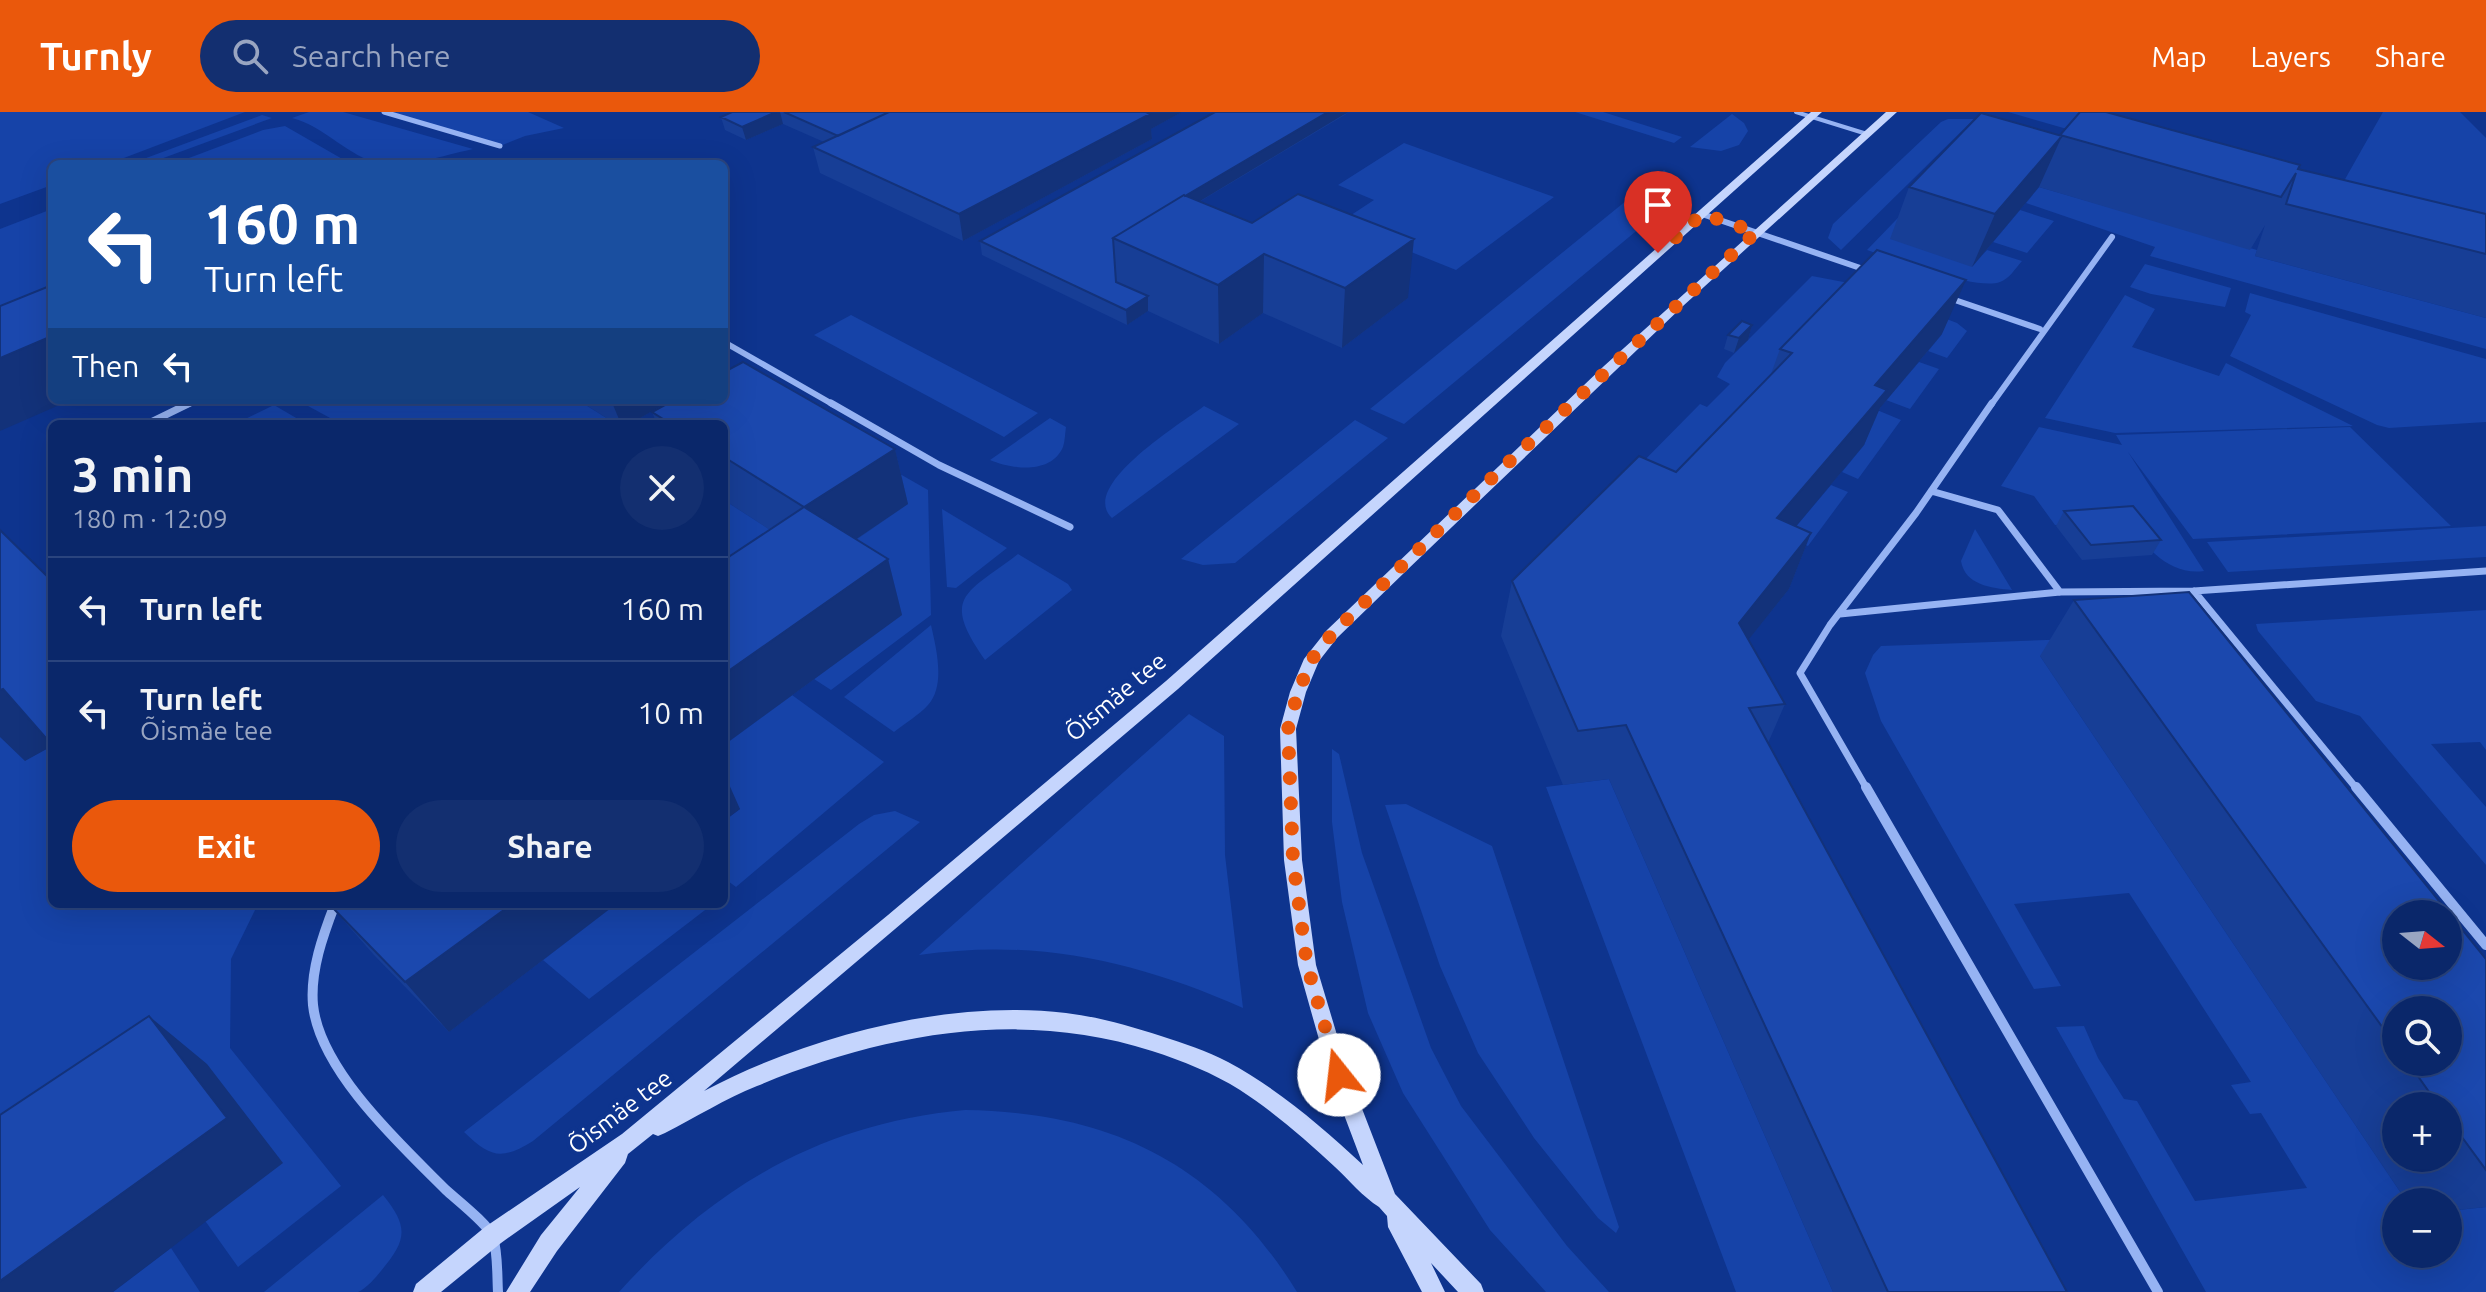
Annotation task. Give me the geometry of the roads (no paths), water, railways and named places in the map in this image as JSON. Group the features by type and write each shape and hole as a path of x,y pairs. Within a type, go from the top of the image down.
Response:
{"main road":[{"path":"1434,1292 1387,1201 1339,1075 1307,965 1292,831 1288,729 1298,692 1312,659 1332,634 1495,475 1756,232 1892,112"},
{"name":"Õismäe tee","path":"424,1292 493,1235 629,1141 894,921 1172,685 1814,114"},
{"path":"517,1292 549,1243 629,1141 748,1080 838,1047 938,1022 1038,1017 1133,1033 1224,1069 1307,1127 1387,1201 1473,1292"}],"street":[{"path":"384,112 500,146"},
{"path":"1702,214 1882,276"},
{"path":"2112,237 2040,329 1931,491 1819,639 1800,673 2158,1292"},
{"path":"1940,295 2040,329"},
{"path":"728,344 939,465 1070,527"},
{"path":"155,420 189,404"},
{"path":"1931,491 1998,510 2060,592"},
{"path":"1840,614 2060,592 2194,591 2486,571"},
{"path":"2194,591 2486,945"},
{"path":"333,908 321,939 313,1007 332,1061 411,1156 493,1235 498,1292"}],"lane":[{"path":"1796,112 1814,114 1867,134"}]}
